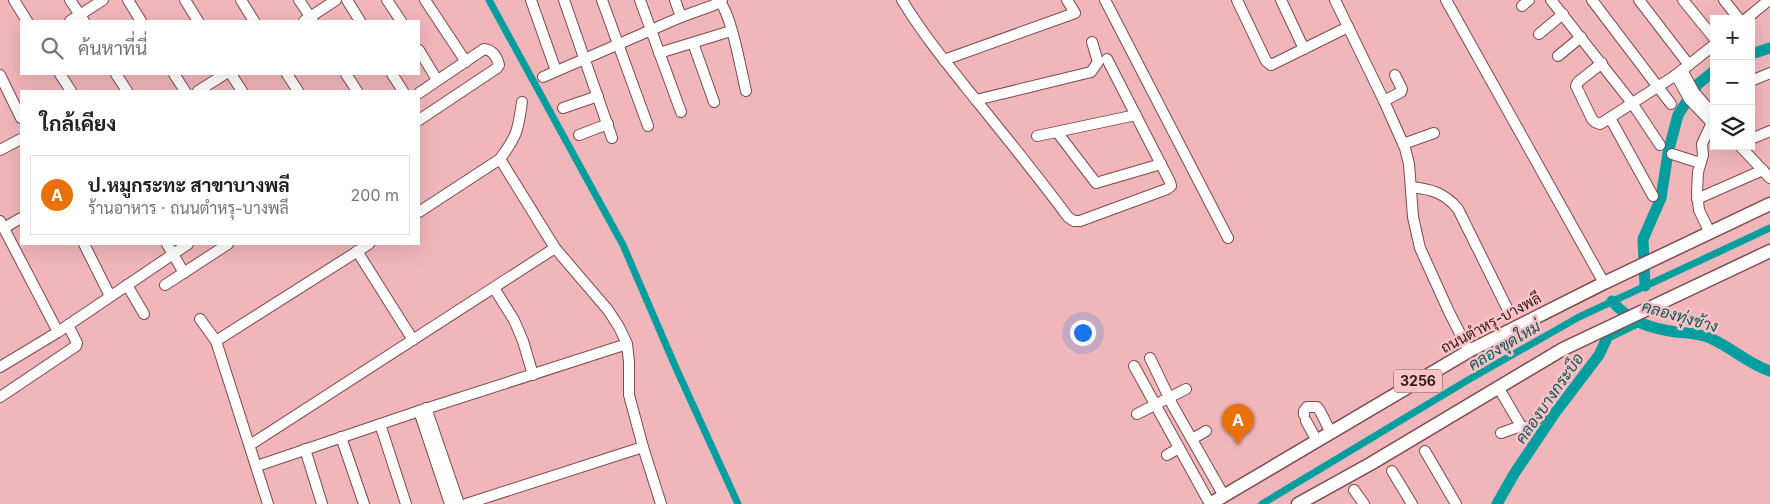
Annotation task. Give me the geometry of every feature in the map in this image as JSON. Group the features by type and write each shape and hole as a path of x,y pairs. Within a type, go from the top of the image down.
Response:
{"main road":[{"name":"ถนนตำหรุ-บางพลี","path":"1210,504 1469,351 1604,283 1770,204"},
{"path":"1299,504 1372,463 1563,349 1770,251"}],"street":[{"path":"14,0 26,20"},
{"path":"70,0 82,18 103,0"},
{"path":"128,0 140,20"},
{"path":"185,0 197,20"},
{"path":"240,0 253,20"},
{"path":"299,0 309,20 336,0"},
{"path":"347,0 359,20"},
{"path":"387,0 400,20"},
{"path":"426,0 466,62"},
{"path":"531,0 556,71"},
{"path":"564,0 612,138"},
{"path":"602,0 648,126"},
{"path":"640,0 681,112"},
{"path":"675,0 681,17"},
{"path":"902,0 913,19 944,60 1068,217 1074,221 1080,222 1169,188 1170,182 1107,59"},
{"path":"944,60 1075,13 1067,0"},
{"path":"1105,0 1228,238"},
{"path":"1237,0 1269,64 1276,64 1348,27"},
{"path":"1281,0 1304,50"},
{"path":"1335,0 1403,144 1409,164 1412,217 1420,248 1448,312 1469,351"},
{"path":"1446,0 1604,283"},
{"path":"1551,0 1602,63 1660,145"},
{"path":"1592,0 1671,104"},
{"path":"1638,0 1683,74 1691,96 1710,116"},
{"path":"1683,0 1710,33"},
{"path":"1724,0 1736,15"},
{"path":"543,77 717,2 724,9 746,91"},
{"path":"1751,15 1766,3"},
{"path":"1539,34 1562,14"},
{"path":"659,53 731,31"},
{"path":"1558,56 1581,37"},
{"path":"976,100 1091,72 1098,62 1092,42"},
{"path":"693,43 714,102"},
{"path":"420,92 484,49 488,49 493,53 499,65 420,117"},
{"path":"1602,63 1578,82 1576,86 1595,122 1603,124 1658,86 1683,74 1710,49"},
{"path":"420,52 437,80"},
{"path":"1755,79 1770,73"},
{"path":"0,75 20,116"},
{"path":"61,75 70,90"},
{"path":"117,75 126,90"},
{"path":"175,75 184,90"},
{"path":"200,90 223,75"},
{"path":"232,75 241,90"},
{"path":"288,75 297,90"},
{"path":"347,75 356,90"},
{"path":"393,75 402,90"},
{"path":"1384,101 1401,92 1402,88 1395,75"},
{"path":"563,108 598,96"},
{"path":"420,211 500,160 514,140 518,130 522,102"},
{"path":"1037,136 1136,114"},
{"path":"1610,118 1653,196"},
{"path":"579,135 608,124"},
{"path":"1710,126 1702,144 1697,199 1699,210 1710,233"},
{"path":"1755,138 1770,131"},
{"path":"1057,132 1096,183 1161,164"},
{"path":"1403,144 1434,133"},
{"path":"0,150 20,140"},
{"path":"1697,199 1767,174 1744,150"},
{"path":"1672,154 1700,163"},
{"path":"500,160 555,248 608,310 627,344 629,395 661,504"},
{"path":"1411,187 1428,188 1443,194 1453,202 1507,308"},
{"path":"20,218 2,225 17,242 58,332"},
{"path":"84,245 110,296"},
{"path":"168,245 184,272"},
{"path":"0,367 58,332 186,245"},
{"path":"165,285 226,245"},
{"path":"216,341 367,245"},
{"path":"250,445 555,248"},
{"path":"357,251 413,340"},
{"path":"127,285 144,314"},
{"path":"494,288 514,320 523,341 533,375"},
{"path":"200,319 216,341 268,504"},
{"path":"0,397 76,346 77,343 68,324"},
{"path":"257,466 627,344"},
{"path":"1150,358 1169,397 1224,496"},
{"path":"1134,366 1210,504"},
{"path":"1498,388 1521,426"},
{"path":"1137,414 1186,389"},
{"path":"1317,441 1305,418 1304,411 1307,407 1311,405 1320,410 1331,433"},
{"path":"423,410 450,504"},
{"path":"423,410 459,504"},
{"path":"1501,433 1521,426 1527,428 1540,416"},
{"path":"380,424 406,504"},
{"path":"1192,439 1206,431"},
{"path":"341,437 364,504"},
{"path":"466,504 488,501 643,447"},
{"path":"1167,455 1179,448"},
{"path":"305,450 322,504"},
{"path":"1425,451 1456,504"},
{"path":"1392,472 1412,504"},
{"path":"1354,490 1364,504"}],"waterway":[{"path":"489,0 623,245 738,504"},
{"name":"คลองบางกระบือ","path":"1755,53 1770,48"},
{"name":"คลองบางกระบือ","path":"1645,286 1643,239 1661,198 1668,153 1678,115 1698,84 1710,74"},
{"name":"คลองขุดใหม่","path":"1262,504 1468,380 1579,317 1770,228"},
{"name":"คลองทุ่งช้าง","path":"1612,301 1626,314 1641,323 1666,330 1706,336 1754,364 1770,371"},
{"name":"คลองบางกระบือ","path":"1497,504 1514,474 1555,413 1599,355 1608,336 1637,322"}],"place":[{"name":"ป.หมูกระทะ สาขาบางพลี","path":"1238,445"}]}
